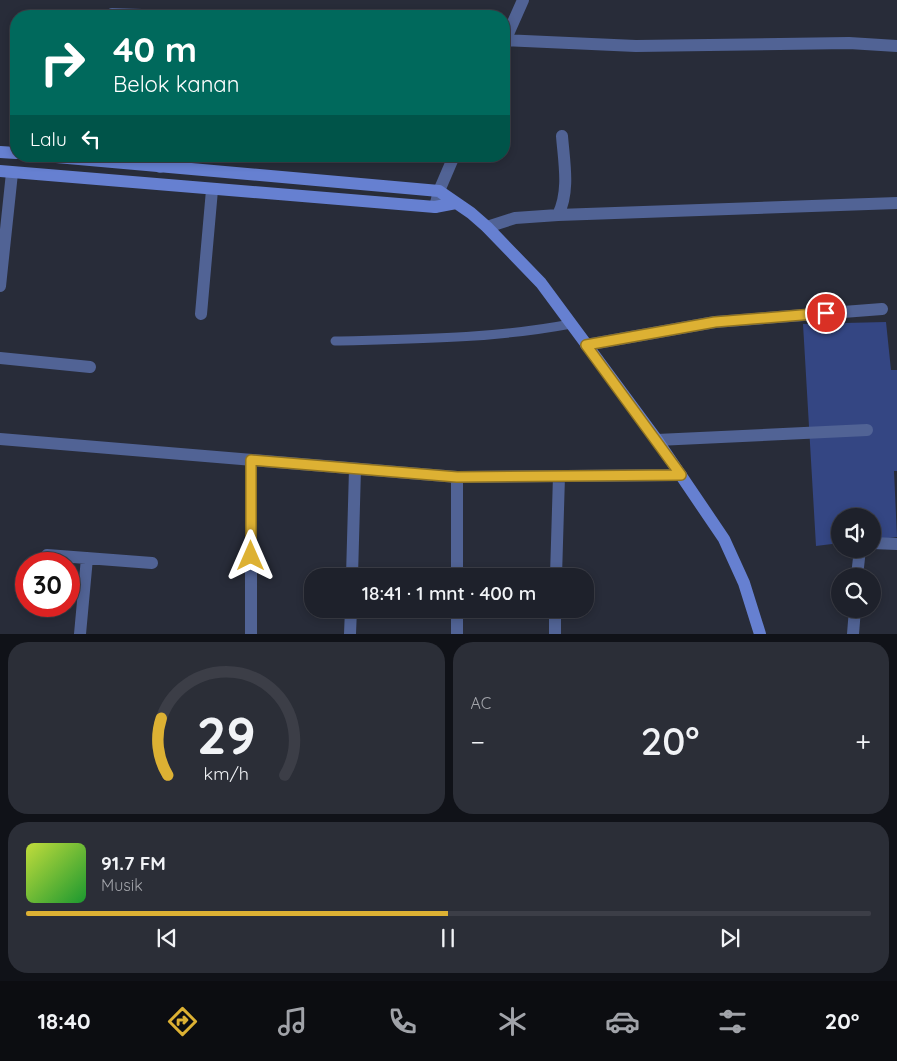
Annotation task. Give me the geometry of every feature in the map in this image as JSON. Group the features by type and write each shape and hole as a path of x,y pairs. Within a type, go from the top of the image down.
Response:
{"main road":[{"path":"61,176 63,162"},
{"path":"160,162 439,191 456,202 487,227 541,283 657,440 724,539 744,584 760,634"},
{"path":"6,172 435,207 456,202"}],"street":[{"path":"510,29 523,0"},
{"path":"510,42 636,46 849,43 897,46"},
{"path":"558,215 563,206 566,181 562,136"},
{"path":"435,207 439,191 451,162"},
{"path":"0,286 6,172"},
{"path":"201,314 212,190"},
{"path":"487,227 515,218 558,215 897,203"},
{"path":"586,345 715,322 882,309"},
{"path":"0,358 90,367"},
{"path":"657,440 867,430"},
{"path":"0,440 457,477 681,475"},
{"path":"250,634 251,460"},
{"path":"352,568 355,469"},
{"path":"556,568 559,476"},
{"path":"457,477 457,568"},
{"path":"881,543 897,544"},
{"path":"80,557 152,563"},
{"path":"80,634 87,558"},
{"path":"350,634 351,618"},
{"path":"457,618 457,634"},
{"path":"555,618 555,634"},
{"path":"853,634 854,618"}],"lane":[{"path":"335,341 470,338 521,334 571,324"}],"shaded area":[{"path":"886,322 891,370 897,370 897,471 894,471 897,537 881,539 881,508 831,508 831,544 816,546 803,324"}],"route":[{"path":"251,556 251,460 457,477 681,475 586,345 715,322 826,313"}]}
